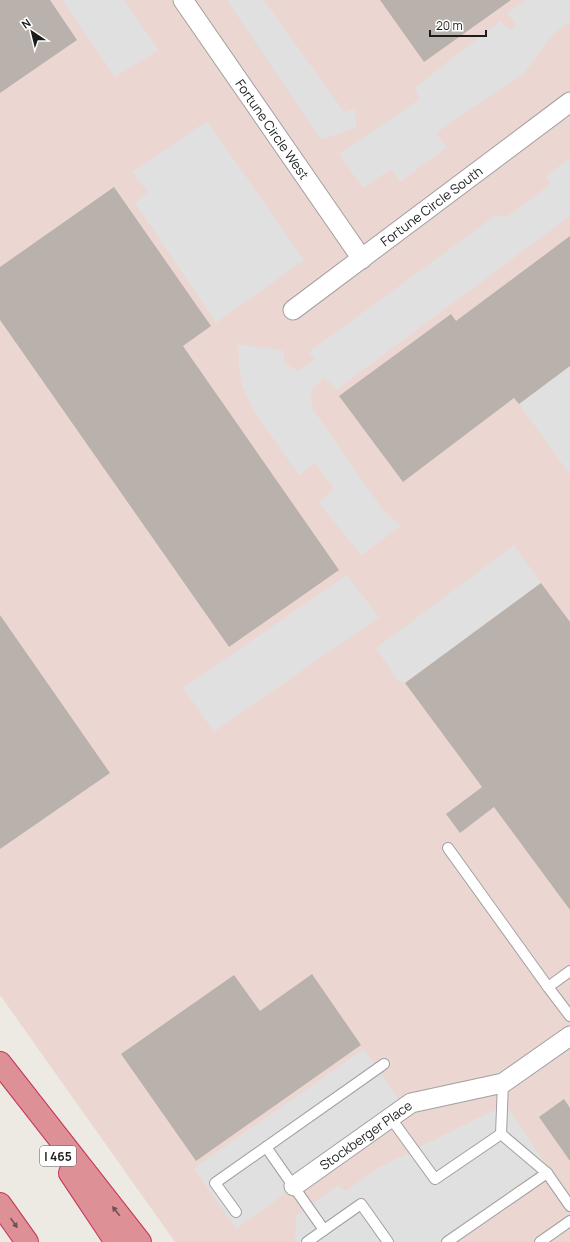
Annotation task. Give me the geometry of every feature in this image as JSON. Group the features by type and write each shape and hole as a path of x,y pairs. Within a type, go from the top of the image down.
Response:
{"highway":[{"path":"0,1063 140,1242"},
{"name":"I 465","path":"0,1070 116,1242"},
{"path":"0,1204 27,1242"}],"street":[{"name":"Fortune Circle West","path":"183,0 362,259"},
{"name":"Fortune Circle South","path":"293,310 570,102"},
{"name":"Stockberger Place","path":"294,1186 411,1103 503,1083 570,1036"}],"lane":[{"path":"448,848 570,1016"},
{"path":"548,987 570,971"},
{"path":"236,1212 215,1183 384,1064"},
{"path":"501,1134 503,1083"},
{"path":"390,1117 435,1179 501,1134"},
{"path":"501,1134 547,1173 570,1206"},
{"path":"266,1147 324,1230"},
{"path":"447,1242 547,1173"},
{"path":"307,1242 361,1204 388,1242"},
{"path":"540,1242 570,1221"}],"shaded area":[{"path":"0,0 570,0 570,1242 175,1242 0,995"},
{"path":"62,0 124,0 159,50 115,77"},
{"path":"227,0 264,0 344,112 355,109 356,128 321,140"},
{"path":"525,0 570,0 570,22 554,33 525,72 436,133 447,147 400,182 391,169 363,188 339,154 420,99 414,88 500,21 511,30 516,25 507,13"},
{"path":"207,121 304,260 216,323 135,203 148,192 132,172"},
{"path":"570,158 570,216 336,390 325,377 311,390 312,408 383,510 401,526 361,555 319,503 334,489 315,463 299,475 254,411 243,388 239,366 238,344 284,351 284,363 298,371 315,360 309,352 496,215 507,217 551,184 546,176"},
{"path":"570,366 570,475 519,404"},
{"path":"514,545 541,583 405,683 398,681 376,648"},
{"path":"347,575 379,617 214,732 183,688"},
{"path":"364,1049 404,1107 236,1229 194,1168"},
{"path":"506,1104 546,1165 438,1242 295,1242 296,1216 338,1185 346,1191 378,1168"}],"building":[{"path":"0,0 50,0 77,40 0,93"},
{"path":"380,0 511,0 424,62"},
{"path":"114,187 211,326 183,346 339,570 229,647 0,320 0,267"},
{"path":"570,236 570,366 519,404 514,398 403,482 339,396 451,314 456,321"},
{"path":"541,583 570,622 570,910 494,807 460,833 446,814 482,787 405,683"},
{"path":"0,615 110,773 0,849"},
{"path":"312,974 361,1045 196,1161 121,1054 234,975 260,1011"},
{"path":"564,1099 570,1108 570,1161 539,1117"}]}
